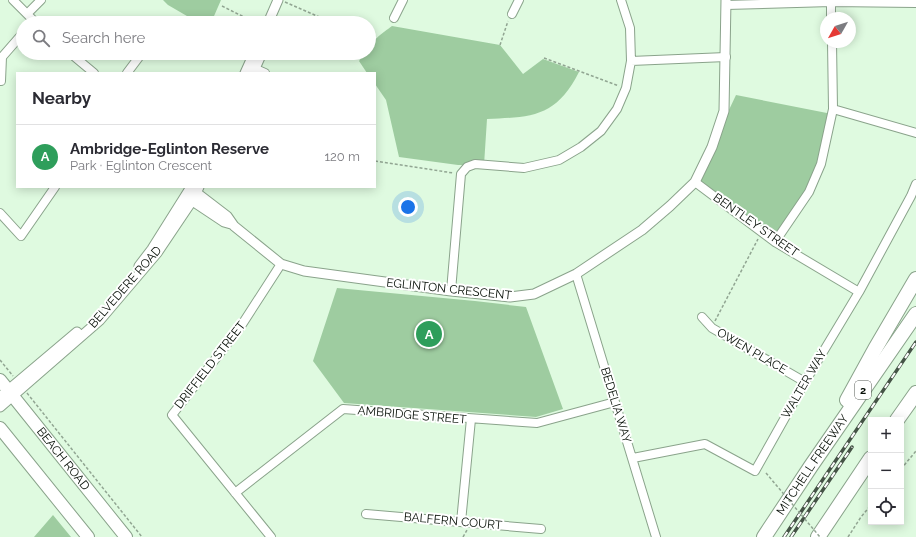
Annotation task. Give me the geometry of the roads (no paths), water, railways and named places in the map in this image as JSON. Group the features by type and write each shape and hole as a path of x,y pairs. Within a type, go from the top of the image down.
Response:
{"highway":[{"path":"811,466 874,349 916,279"},
{"name":"MITCHELL FREEWAY","path":"764,537 916,314"},
{"path":"899,417 916,393"},
{"path":"819,537 868,463"}],"main road":[{"name":"BEACH ROAD","path":"0,380 12,391 126,537"},
{"path":"0,428 88,537"}],"street":[{"path":"13,0 27,14 41,0"},
{"path":"394,18 403,0"},
{"path":"512,14 519,0"},
{"path":"451,291 461,174 467,167 474,164 524,168 559,160 581,147 601,131 617,109 626,88 631,61 630,28 621,0"},
{"path":"272,16 282,1"},
{"path":"277,16 282,1"},
{"path":"726,2 916,2"},
{"name":"EGLINTON CRESCENT","path":"193,192 226,216 234,226 281,264 304,271 451,291 510,297 534,294 576,274 642,230 695,182 712,147 724,111 726,2"},
{"path":"831,2 831,12"},
{"path":"1,81 2,57 16,41"},
{"path":"774,242 809,192 821,164 833,109 832,48"},
{"path":"631,61 726,57"},
{"path":"78,60 93,72"},
{"path":"128,72 137,60"},
{"path":"251,70 253,60"},
{"path":"251,70 257,60"},
{"path":"833,109 916,133"},
{"name":"BENTLEY STREET","path":"695,182 774,242 859,292"},
{"name":"WALTER WAY","path":"633,458 705,444 755,471 805,382 859,292 916,184"},
{"path":"0,213 21,236 54,188"},
{"name":"BELVEDERE ROAD","path":"0,407 12,391 100,320 157,253 193,192"},
{"name":"DRIFFIELD STREET","path":"271,537 172,415 241,326 281,264"},
{"name":"BEDELIA WAY","path":"576,274 656,537"},
{"name":"OWEN PLACE","path":"702,317 712,328 805,382"},
{"name":"AMBRIDGE STREET","path":"235,493 343,409 537,423 615,402"},
{"path":"461,522 471,419"},
{"name":"BALFERN COURT","path":"366,514 541,529"}],"railway":[{"path":"784,537 916,342"},
{"path":"791,537 852,447"}],"place":[{"name":"Ambridge-Eglinton Reserve","path":"429,334"}]}
